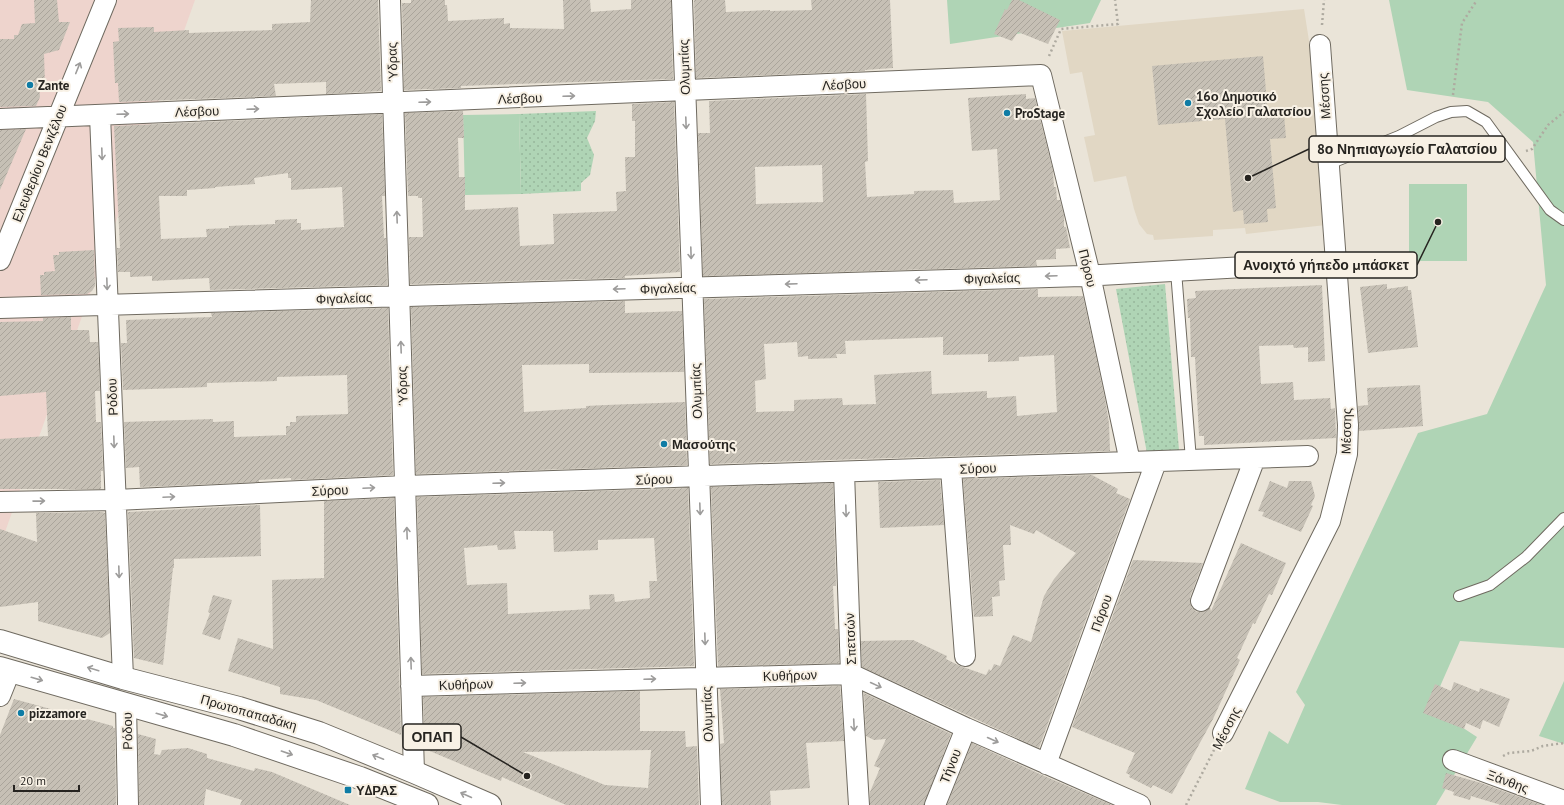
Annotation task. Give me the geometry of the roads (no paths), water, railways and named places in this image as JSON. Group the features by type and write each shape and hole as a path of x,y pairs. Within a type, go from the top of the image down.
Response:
{"main road":[{"name":"Πρωτοπαπαδάκη","path":"0,641 123,678 239,708 320,733 490,805"},
{"name":"Πρωτοπαπαδάκη","path":"5,669 234,735 360,778 419,803"}],"street":[{"name":"Ελευθερίου Βενιζέλου","path":"0,260 106,0"},
{"name":"Ύδρας","path":"390,0 414,772"},
{"name":"Ολυμπίας","path":"682,0 711,805"},
{"name":"Μέσσης","path":"1223,732 1330,521 1347,454 1348,425 1320,45"},
{"name":"Λέσβου","path":"0,119 1040,75"},
{"name":"Πόρου","path":"1040,75 1090,275 1130,462"},
{"name":"Ρόδου","path":"100,115 123,678"},
{"name":"Φιγαλείας","path":"0,308 1090,275 1336,262"},
{"name":"Σύρου","path":"0,502 116,500 405,486 1308,456"},
{"path":"1201,601 1255,458"},
{"name":"Πόρου","path":"1046,764 1156,462"},
{"path":"951,469 965,656"},
{"name":"Σπετσών","path":"844,472 851,674 859,805"},
{"path":"0,696 5,669"},
{"name":"Κυθήρων","path":"411,686 851,674 966,728 1140,805"},
{"name":"Ρόδου","path":"126,704 128,805"},
{"name":"Τήνου","path":"935,805 966,728"},
{"name":"Ξάνθης","path":"1453,760 1564,801"}],"lane":[{"path":"1329,164 1399,136 1436,117 1451,112 1467,112 1486,122 1550,210 1564,220"},
{"path":"1176,271 1191,460"},
{"path":"1459,596 1490,585 1526,557 1564,518"}],"place":[{"name":"Zante","path":"30,85"},
{"name":"16ο Δημοτικό Σχολείο Γαλατσίου","path":"1188,103"},
{"name":"ProStage","path":"1007,113"},
{"name":"8ο Νηπιαγωγείο Γαλατσίου","path":"1248,178"},
{"name":"Ανοιχτό γήπεδο μπάσκετ","path":"1438,222"},
{"name":"Μασούτης","path":"664,444"},
{"name":"pizzamore","path":"21,713"},
{"name":"ΟΠΑΠ","path":"527,776"},
{"name":"ΥΔΡΑΣ","path":"348,790"}]}
